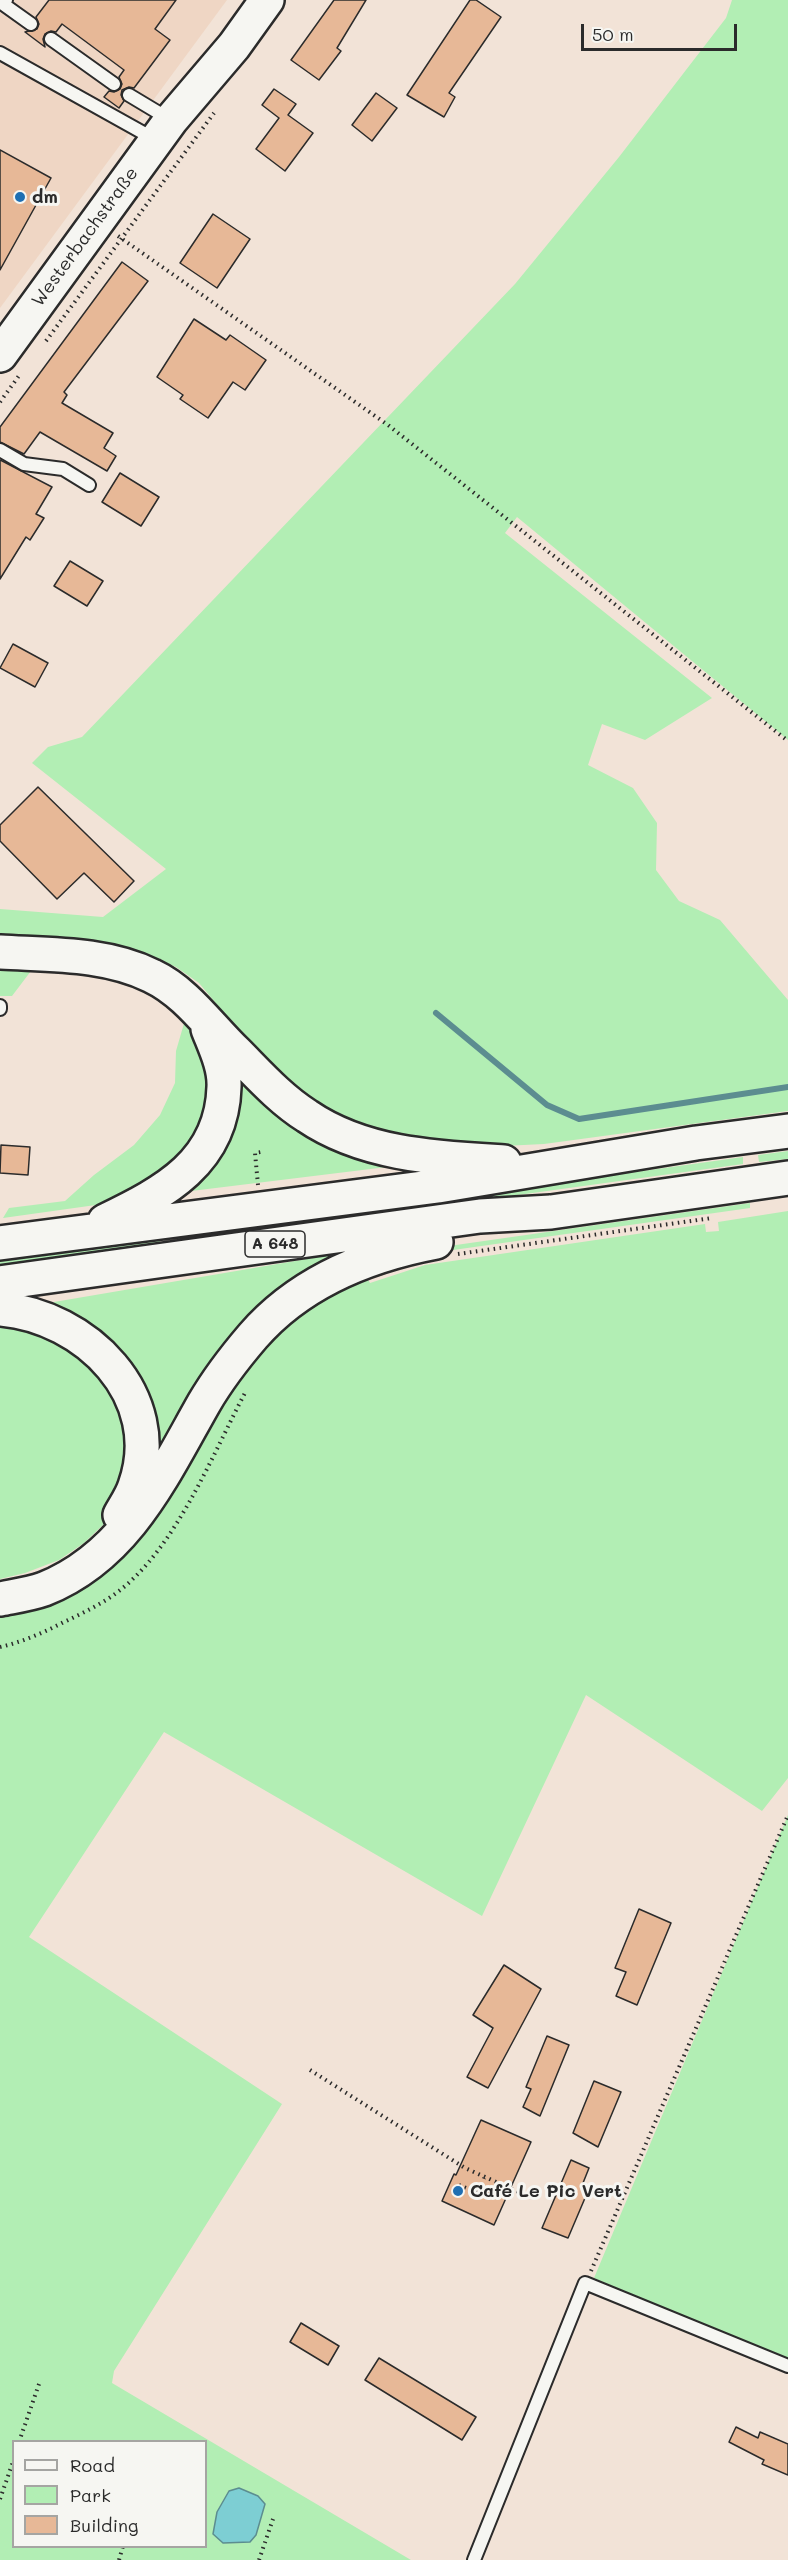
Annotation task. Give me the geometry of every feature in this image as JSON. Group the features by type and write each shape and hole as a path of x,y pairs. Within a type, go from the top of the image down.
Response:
{"main road":[{"name":"Westerbachstraße","path":"163,130 245,0"},
{"name":"Westerbachstraße","path":"14,360 96,221 163,130 234,46 267,0"},
{"path":"0,952 77,957 112,962 138,969 164,982 182,995 281,1096 307,1117 337,1133 371,1145 418,1156 560,1166"},
{"path":"78,1234 154,1197 180,1178 204,1153 218,1125 224,1086 220,1062 205,1021"},
{"name":"A 648","path":"0,1243 438,1186 788,1131"},
{"name":"A 648","path":"0,1283 480,1216 551,1212 788,1178"},
{"path":"0,1599 44,1589 88,1566 114,1543 135,1519 163,1477 206,1400 232,1362 279,1310 309,1288 350,1265 397,1249 482,1233 551,1212"},
{"path":"0,1310 40,1319 68,1331 99,1351 121,1375 133,1400 141,1428 141,1455 135,1486 117,1520 92,1548 64,1566 30,1580 0,1586"}],"lane":[{"path":"6,0 3,4 31,24"},
{"path":"51,39 114,84"},
{"path":"0,53 163,130"},
{"path":"129,95 163,130"},
{"path":"0,450 24,464 63,469 89,485"},
{"path":"474,2560 585,2283 788,2366"}],"path":[{"path":"41,347 220,105"},
{"path":"96,221 388,425 788,741"},
{"path":"0,402 14,360"},
{"path":"260,1210 255,1153 261,1152"},
{"path":"455,1255 723,1216"},
{"path":"0,1647 41,1634 95,1607 120,1590 141,1571 163,1545 185,1508 246,1390"},
{"path":"585,2283 788,1815"},
{"path":"310,2070 465,2168 524,2194"},
{"path":"459,2185 478,2193 484,2178"},
{"path":"20,2440 39,2384"},
{"path":"0,2499 12,2465"},
{"path":"259,2560 273,2519"}],"shaded area":[{"path":"0,0 227,0 0,308"}],"green space":[{"path":"732,0 788,0 788,740 517,517 505,533 712,698 645,740 602,724 588,765 633,788 657,823 656,870 679,901 720,920 788,1000 788,1111 544,1144 441,1149 344,1123 287,1084 247,1041 199,983 176,967 146,954 114,946 0,938 0,909 103,917 166,869 32,763 48,747 82,737 515,284 619,157 726,18"},
{"path":"0,965 34,967 12,996 0,996"},
{"path":"187,1013 212,1068 205,1126 158,1178 110,1203 3,1218 9,1208 65,1201 94,1175 134,1145 160,1115 175,1083 176,1051"},
{"path":"231,1060 395,1166 175,1193"},
{"path":"788,1151 788,1159 759,1162 758,1155"},
{"path":"743,1157 743,1164 177,1242 178,1236"},
{"path":"750,1203 750,1208 439,1252 376,1270 327,1296 367,1278 370,1283 425,1265 705,1224 706,1232 719,1231 718,1222 788,1211 788,1778 762,1811 586,1695 482,1916 164,1732 29,1937 282,2104 114,2371 112,2383 411,2560 0,2560 0,1608 39,1600 74,1583 100,1565 123,1544 161,1495 246,1360 262,1341 289,1316 327,1290 347,1280 435,1248"},
{"path":"160,1238 160,1245 0,1266 0,1260"},
{"path":"342,1253 159,1460 151,1432 52,1307 54,1302"},
{"path":"0,1320 40,1327 100,1367 129,1429 117,1505 104,1524 84,1543 59,1560 25,1573 0,1579"},
{"path":"788,1815 788,2364 594,2278"}],"water":[{"path":"239,2488 258,2496 265,2504 256,2535 250,2542 223,2543 213,2534 217,2512 229,2491"}],"building":[{"path":"49,0 176,0 155,29 170,40 134,88 129,87 122,90 121,95 124,101 119,108 104,97 109,91 114,92 120,89 122,84 119,77 124,70 62,24 56,32 51,31 45,34 43,39 45,47 25,32 37,29 39,24 36,17"},
{"path":"334,0 366,0 337,48 341,51 319,80 291,60"},
{"path":"470,0 476,0 501,17 449,93 455,97 444,117 407,95"},
{"path":"274,89 296,104 288,115 313,133 285,171 256,149 279,118 262,105"},
{"path":"376,93 397,108 372,141 352,125"},
{"name":"dm","path":"0,150 51,178 0,270"},
{"path":"213,214 250,239 217,288 180,263"},
{"path":"122,262 148,281 64,392 67,395 62,403 113,433 104,448 116,456 107,471 40,432 24,454 0,442 0,427"},
{"path":"194,319 226,340 230,335 266,360 245,390 233,382 208,418 180,399 183,395 157,377"},
{"path":"0,460 52,487 36,514 44,518 30,540 26,537 0,579"},
{"path":"120,473 159,497 141,526 102,502"},
{"path":"70,561 103,581 87,606 54,586"},
{"path":"13,644 48,663 35,687 0,668"},
{"path":"38,787 134,881 114,902 84,873 57,899 0,841 0,825"},
{"path":"1,1145 30,1147 28,1175 0,1173"},
{"path":"639,1909 671,1923 637,2005 616,1996 626,1972 615,1968"},
{"path":"504,1965 541,1989 488,2088 467,2077 493,2028 473,2015"},
{"path":"547,2036 569,2045 540,2116 523,2107 531,2089 526,2087"},
{"path":"594,2081 621,2092 598,2147 573,2133"},
{"path":"481,2120 531,2142 494,2225 442,2201"},
{"path":"571,2160 589,2168 581,2188 588,2191 568,2238 542,2228"},
{"path":"301,2323 339,2346 328,2365 290,2342"},
{"path":"379,2358 476,2417 462,2440 365,2380"},
{"path":"736,2427 758,2438 760,2432 788,2444 788,2475 762,2464 764,2460 729,2442"}],"waterway":[{"path":"436,1013 547,1105 579,1119 788,1087"}],"place":[{"name":"dm","path":"20,197"},
{"name":"Café Le Pic Vert","path":"458,2191"}]}
